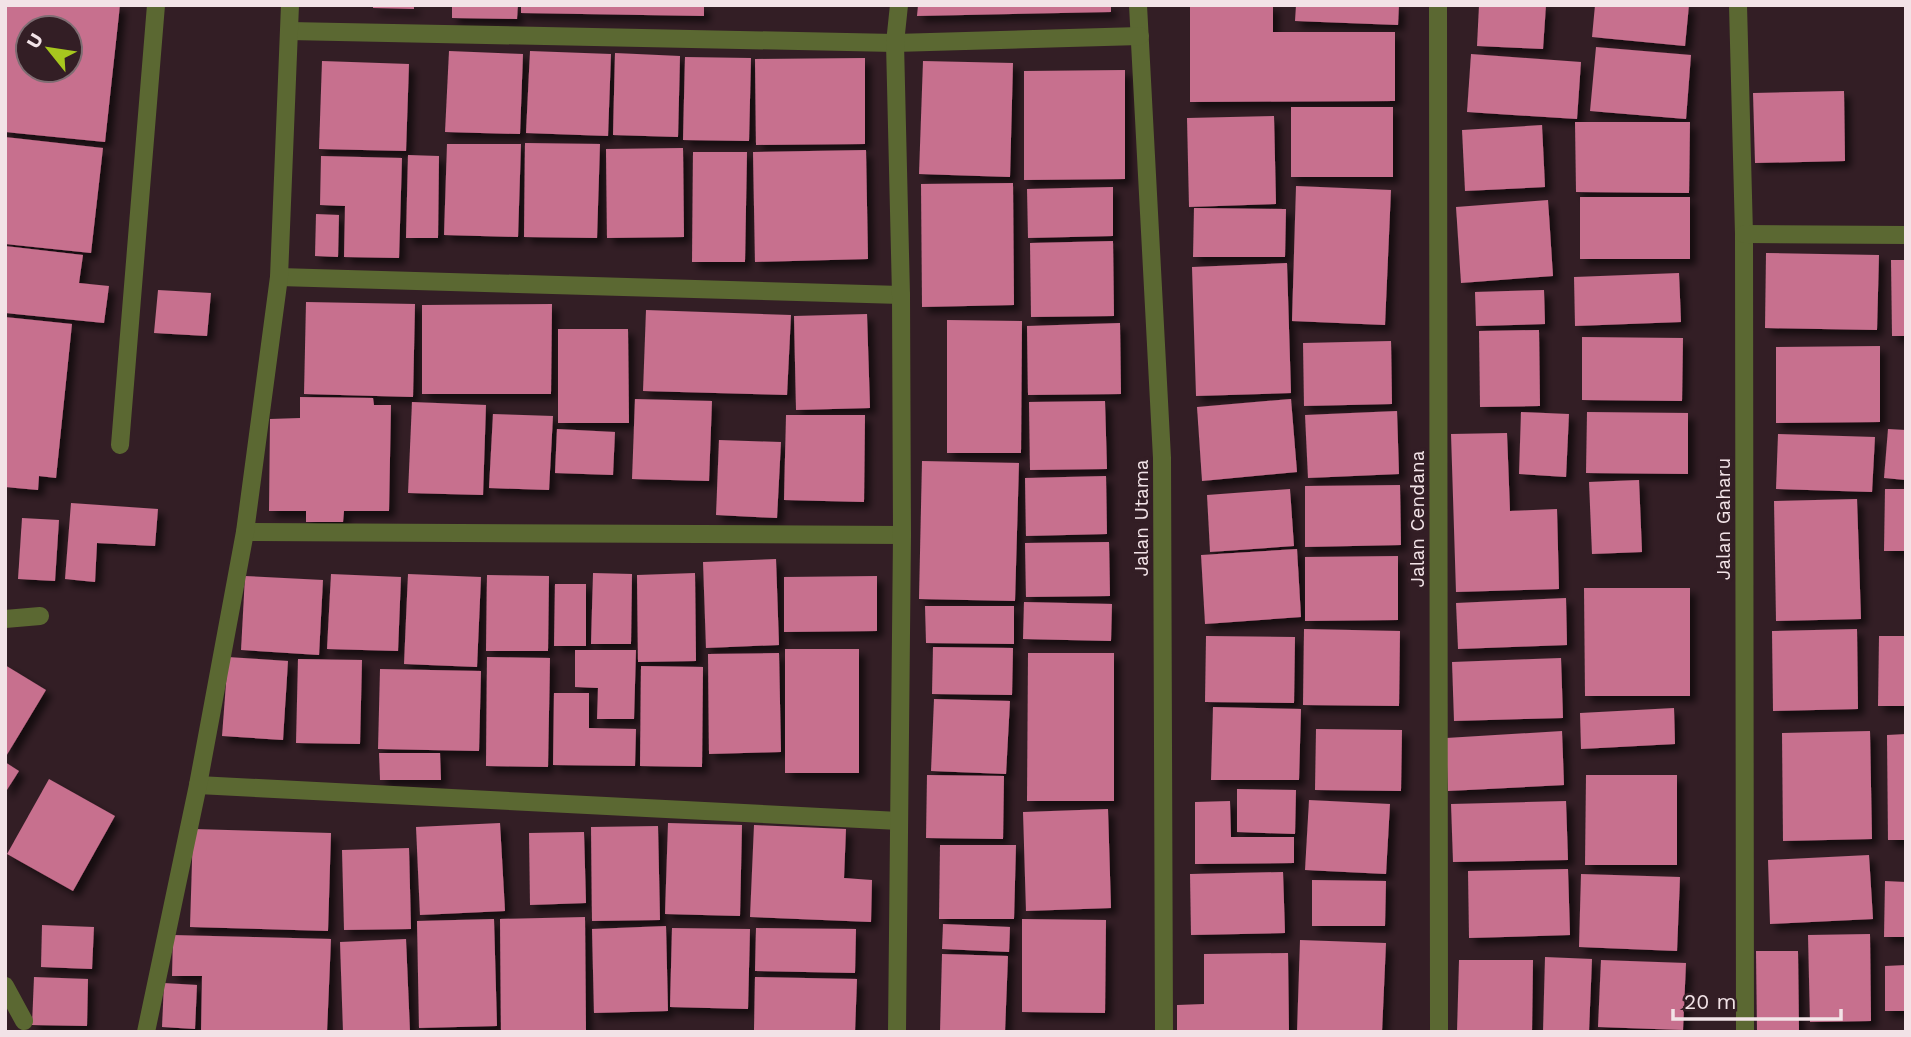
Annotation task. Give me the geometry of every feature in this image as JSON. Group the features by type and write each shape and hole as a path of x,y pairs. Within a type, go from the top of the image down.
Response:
{"street":[{"path":"120,445 156,5"},
{"path":"146,1032 198,785 245,532 279,278 290,5"},
{"path":"897,1032 902,535 901,295 895,43 899,5"},
{"name":"Jalan Utama","path":"1138,5 1162,458 1164,1032"},
{"name":"Jalan Cendana","path":"1438,5 1439,1032"},
{"name":"Jalan Gaharu","path":"1738,5 1744,234 1745,1032"},
{"path":"289,31 895,43 1140,36"},
{"path":"1744,234 1906,235"},
{"path":"279,278 901,295"},
{"path":"245,532 902,535"},
{"path":"5,620 40,616"},
{"path":"198,785 899,821"},
{"path":"5,986 24,1021"}],"building":[{"path":"5,5 120,5 105,142 5,132"},
{"path":"373,5 414,5 414,9 373,8"},
{"path":"452,5 518,5 517,19 452,18"},
{"path":"521,5 704,5 704,16 521,13"},
{"path":"918,5 1111,5 1111,12 917,16"},
{"path":"1190,5 1273,5 1273,32 1395,32 1395,101 1190,102"},
{"path":"1296,5 1399,5 1398,25 1295,21"},
{"path":"1479,5 1546,5 1543,49 1477,46"},
{"path":"1595,5 1689,5 1685,46 1592,37"},
{"path":"1596,47 1691,55 1686,119 1590,111"},
{"path":"449,51 523,54 520,134 445,132"},
{"path":"530,51 611,54 608,136 526,133"},
{"path":"615,53 680,56 678,137 613,135"},
{"path":"1471,54 1581,62 1577,119 1467,112"},
{"path":"685,57 751,58 749,141 683,140"},
{"path":"865,58 865,144 756,145 755,59"},
{"path":"322,61 409,64 406,151 319,149"},
{"path":"923,61 1013,63 1010,177 919,174"},
{"path":"1125,70 1125,179 1024,180 1024,71"},
{"path":"1844,91 1845,161 1755,163 1753,93"},
{"path":"1291,107 1393,107 1393,177 1291,177"},
{"path":"1274,116 1276,204 1189,207 1187,118"},
{"path":"1575,122 1690,122 1689,193 1576,192"},
{"path":"1542,125 1545,187 1465,191 1462,130"},
{"path":"5,137 103,148 91,253 5,244"},
{"path":"525,143 600,144 597,238 524,237"},
{"path":"447,144 521,144 518,237 444,235"},
{"path":"683,148 684,237 607,238 606,149"},
{"path":"866,150 868,259 755,262 753,152"},
{"path":"693,152 747,152 745,262 692,262"},
{"path":"408,155 439,156 438,238 406,238"},
{"path":"321,156 402,158 399,258 344,257 345,206 320,205"},
{"path":"1013,183 1014,305 922,307 921,184"},
{"path":"1296,186 1391,190 1385,325 1292,321"},
{"path":"1113,187 1113,236 1028,238 1027,189"},
{"path":"1580,197 1690,197 1690,259 1580,259"},
{"path":"1548,200 1553,276 1461,283 1456,207"},
{"path":"1194,208 1286,209 1285,257 1193,257"},
{"path":"316,214 339,215 338,257 315,256"},
{"path":"1113,241 1114,316 1031,317 1030,243"},
{"path":"5,246 83,255 79,283 109,286 104,323 5,313"},
{"path":"1766,253 1879,255 1877,330 1765,328"},
{"path":"1891,260 1906,260 1906,336 1892,336"},
{"path":"1287,263 1291,393 1196,396 1192,267"},
{"path":"1679,273 1681,322 1575,326 1574,277"},
{"path":"158,290 211,293 207,336 154,333"},
{"path":"1544,290 1545,324 1476,326 1475,292"},
{"path":"306,302 415,304 413,397 304,394"},
{"path":"552,304 551,394 422,394 422,305"},
{"path":"646,310 791,315 787,395 643,391"},
{"path":"867,314 870,408 796,410 794,316"},
{"path":"5,317 72,324 56,478 39,476 38,490 5,487"},
{"path":"947,320 1022,321 1021,453 947,453"},
{"path":"1120,323 1121,394 1028,395 1027,326"},
{"path":"558,329 628,329 629,423 558,423"},
{"path":"1539,330 1540,406 1480,407 1479,331"},
{"path":"1582,337 1683,338 1682,401 1582,400"},
{"path":"1391,341 1392,404 1304,406 1303,343"},
{"path":"1880,346 1880,422 1776,423 1776,347"},
{"path":"300,397 373,398 374,405 391,405 389,511 344,511 343,522 306,522 306,511 269,511 270,419 300,418"},
{"path":"635,399 712,401 709,481 632,479"},
{"path":"1291,399 1297,472 1202,481 1197,407"},
{"path":"1105,401 1107,469 1030,470 1029,402"},
{"path":"412,402 486,405 483,495 408,493"},
{"path":"1397,411 1399,474 1308,478 1305,415"},
{"path":"1521,412 1569,414 1566,477 1519,474"},
{"path":"1587,412 1688,413 1688,474 1586,473"},
{"path":"493,414 553,416 549,490 489,488"},
{"path":"786,415 865,415 864,502 784,500"},
{"path":"557,429 615,432 613,475 555,473"},
{"path":"1888,429 1906,430 1906,480 1884,478"},
{"path":"1507,433 1510,511 1557,509 1559,589 1456,592 1451,434"},
{"path":"1778,434 1875,437 1872,492 1776,489"},
{"path":"719,440 781,442 777,518 716,515"},
{"path":"922,461 1019,463 1015,601 919,599"},
{"path":"1106,476 1107,534 1026,536 1025,478"},
{"path":"1639,480 1642,552 1592,554 1589,482"},
{"path":"1400,485 1401,545 1305,547 1305,486"},
{"path":"1290,489 1294,546 1210,552 1207,495"},
{"path":"1885,489 1906,489 1906,551 1884,551"},
{"path":"1857,499 1861,619 1776,621 1774,501"},
{"path":"71,503 158,509 155,546 97,543 95,582 65,579"},
{"path":"22,518 59,520 55,581 18,579"},
{"path":"1109,542 1110,596 1026,597 1025,543"},
{"path":"1297,549 1301,617 1205,624 1201,555"},
{"path":"1398,556 1398,620 1305,621 1305,557"},
{"path":"776,559 779,645 706,648 703,562"},
{"path":"593,573 632,574 631,644 591,644"},
{"path":"695,573 696,661 638,662 637,575"},
{"path":"331,574 401,577 398,651 327,649"},
{"path":"408,574 481,577 477,667 404,664"},
{"path":"487,575 549,576 548,651 486,651"},
{"path":"245,576 323,580 319,655 241,650"},
{"path":"877,576 877,631 784,632 784,577"},
{"path":"555,584 586,584 586,646 554,646"},
{"path":"1584,588 1690,588 1690,696 1585,696"},
{"path":"1566,598 1567,645 1458,649 1456,603"},
{"path":"1024,602 1112,604 1111,641 1023,639"},
{"path":"925,606 1014,606 1014,644 926,643"},
{"path":"1304,629 1400,631 1399,706 1303,705"},
{"path":"1857,629 1858,709 1773,711 1772,631"},
{"path":"1206,636 1295,637 1294,703 1205,702"},
{"path":"1879,636 1906,636 1906,706 1878,706"},
{"path":"933,647 1013,648 1012,695 932,694"},
{"path":"785,649 859,649 859,773 785,773"},
{"path":"575,650 636,650 634,719 597,719 598,688 575,687"},
{"path":"779,653 781,752 709,754 708,654"},
{"path":"1028,653 1114,653 1114,801 1027,801"},
{"path":"228,657 288,661 283,740 222,736"},
{"path":"487,657 550,658 548,767 486,766"},
{"path":"1561,658 1563,718 1454,721 1452,662"},
{"path":"298,659 362,660 360,744 296,743"},
{"path":"5,665 46,690 5,758"},
{"path":"641,666 703,667 702,767 640,766"},
{"path":"380,669 481,671 479,751 378,749"},
{"path":"554,693 589,693 589,728 636,729 635,766 553,765"},
{"path":"934,699 1010,701 1006,774 931,771"},
{"path":"1213,707 1301,709 1299,780 1211,780"},
{"path":"1674,708 1675,744 1581,749 1580,713"},
{"path":"1316,729 1402,730 1401,791 1315,790"},
{"path":"1562,731 1564,785 1448,791 1446,738"},
{"path":"1870,731 1872,839 1783,841 1782,733"},
{"path":"1906,734 1906,840 1888,840 1887,735"},
{"path":"379,753 440,753 441,780 380,780"},
{"path":"5,762 19,771 5,793"},
{"path":"927,775 1004,776 1003,839 926,838"},
{"path":"1586,775 1677,775 1677,865 1585,865"},
{"path":"49,779 115,816 73,891 7,854"},
{"path":"1237,789 1296,790 1295,834 1237,832"},
{"path":"1309,800 1390,804 1386,874 1305,870"},
{"path":"1230,801 1231,837 1294,837 1294,863 1195,864 1195,802"},
{"path":"1566,801 1568,860 1453,862 1451,804"},
{"path":"1108,809 1111,908 1026,911 1023,812"},
{"path":"500,823 505,911 420,915 416,827"},
{"path":"668,823 742,825 740,916 665,914"},
{"path":"754,825 846,829 844,878 872,880 871,922 750,917"},
{"path":"658,826 660,920 592,921 591,827"},
{"path":"193,829 331,833 328,931 190,927"},
{"path":"584,832 586,903 530,905 529,833"},
{"path":"940,845 1016,845 1014,919 939,919"},
{"path":"409,848 411,929 344,930 342,850"},
{"path":"1869,855 1873,919 1770,924 1768,860"},
{"path":"1568,869 1570,935 1469,938 1468,871"},
{"path":"1283,872 1285,933 1191,935 1190,874"},
{"path":"1581,874 1680,877 1677,951 1579,947"},
{"path":"1312,880 1386,881 1385,926 1312,926"},
{"path":"1885,881 1906,882 1906,937 1884,937"},
{"path":"585,917 586,1032 501,1032 500,919"},
{"path":"494,919 497,1026 419,1028 417,921"},
{"path":"1022,919 1106,920 1105,1013 1022,1012"},
{"path":"943,924 1010,927 1009,952 942,949"},
{"path":"42,925 94,927 92,969 41,967"},
{"path":"666,926 668,1011 594,1013 592,929"},
{"path":"672,928 750,929 748,1009 670,1007"},
{"path":"756,928 856,929 855,973 755,971"},
{"path":"1870,934 1871,1021 1810,1022 1808,935"},
{"path":"173,935 331,939 327,1032 201,1032 202,976 172,976"},
{"path":"406,939 410,1032 343,1032 340,942"},
{"path":"1300,940 1386,943 1382,1032 1297,1032"},
{"path":"1756,951 1798,951 1799,1032 1757,1032"},
{"path":"1288,953 1289,1032 1177,1032 1177,1005 1204,1004 1204,954"},
{"path":"942,954 1008,956 1005,1032 940,1032"},
{"path":"1545,957 1592,959 1589,1032 1543,1032"},
{"path":"1459,960 1533,960 1532,1032 1457,1032"},
{"path":"1601,960 1686,963 1683,1030 1598,1027"},
{"path":"1906,965 1906,1011 1885,1011 1885,966"},
{"path":"34,977 88,979 87,1026 32,1025"},
{"path":"755,977 857,979 855,1032 754,1030"},
{"path":"164,983 197,985 195,1029 162,1027"}]}
